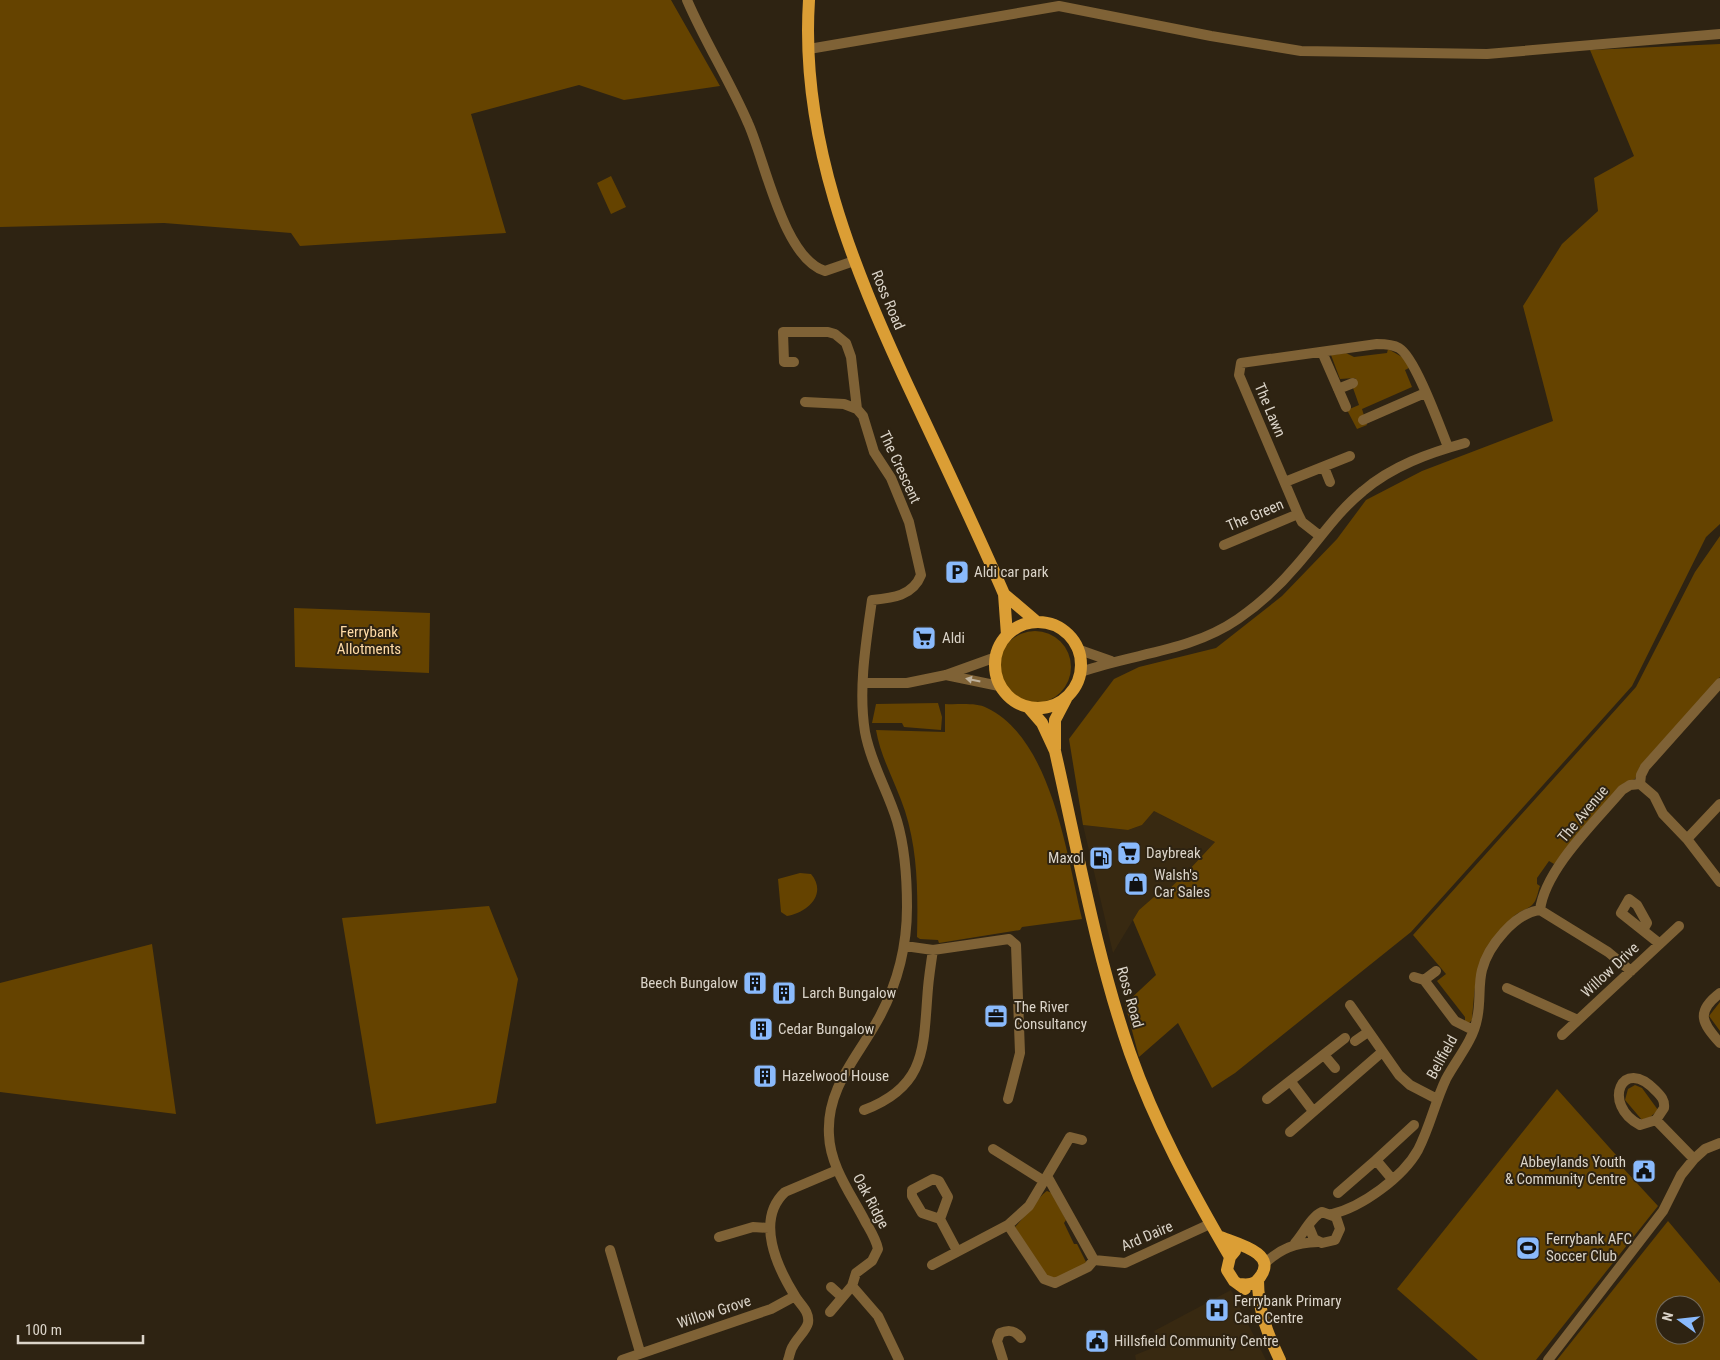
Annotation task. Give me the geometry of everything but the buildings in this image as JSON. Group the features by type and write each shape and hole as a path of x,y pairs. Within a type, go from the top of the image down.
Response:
{"main road":[{"name":"Ross Road","path":"810,0 809,49 811,88 823,162 837,214 854,261 895,357 1004,594"},
{"path":"1004,594 1037,622"},
{"path":"1004,594 1007,635"},
{"path":"1055,751 1055,720 1066,699 1075,688 1081,672 1078,649 1074,641 1052,624 1037,622 1020,626 1007,635 1000,644 996,657 995,669 999,686 1014,702 1029,708 1048,708 1066,699"},
{"path":"1029,708 1042,723 1055,751"},
{"name":"Ross Road","path":"1055,751 1103,961 1121,1026 1157,1118 1210,1224 1230,1257"},
{"path":"1218,1236 1260,1254 1264,1264 1263,1274 1258,1280 1248,1285 1239,1284"},
{"path":"1249,1249 1236,1251 1230,1257 1227,1264 1230,1276 1258,1301"},
{"path":"1258,1280 1258,1301 1262,1320 1280,1360"}],"street":[{"path":"687,0 709,49 749,124 783,220 799,249 810,264 825,271 854,261"},
{"path":"809,49 1059,6 1211,36 1301,51 1487,54 1720,34"},
{"name":"The Crescent","path":"794,362 784,362 783,332 828,332 842,338 851,357 858,409 863,416 874,452 895,486 909,522 921,567 922,576 919,583 904,594 872,600 866,642 864,683"},
{"name":"The Lawn","path":"1320,536 1302,522 1298,514 1239,374 1239,365 1247,360 1377,344 1399,347 1411,360 1448,448"},
{"path":"1322,352 1346,407"},
{"path":"1338,389 1353,383"},
{"path":"1363,420 1425,393"},
{"path":"805,402 844,404 858,409"},
{"path":"1081,672 1111,662 1153,655 1211,636 1239,618 1276,588 1320,536 1363,490 1409,462 1466,443"},
{"path":"1285,482 1350,456"},
{"path":"1324,467 1330,482"},
{"name":"The Green","path":"1224,545 1298,514"},
{"path":"1078,649 1111,662"},
{"path":"837,1170 829,1136 829,1116 835,1089 864,1045 887,1002 898,973 905,946 907,889 904,859 897,821 870,752 865,730 864,683 907,683 946,675 996,657"},
{"path":"946,675 999,686"},
{"path":"1720,683 1645,767 1641,775 1640,784 1654,796 1663,814 1687,839 1720,881"},
{"name":"The Avenue","path":"1540,910 1541,895 1548,881 1566,856 1622,790 1630,785 1640,784"},
{"path":"1687,839 1720,804"},
{"path":"1540,910 1608,952 1631,971"},
{"name":"Bellfield","path":"1332,1214 1348,1210 1392,1179 1417,1152 1437,1098 1477,1019 1481,972 1488,954 1496,942 1523,915 1540,910"},
{"name":"Willow Drive","path":"1562,1035 1679,926"},
{"path":"1643,930 1660,944"},
{"path":"905,946 933,950 1009,939 1016,945 1020,1053 1008,1099"},
{"path":"864,1110 889,1098 903,1087 916,1067 925,1040 928,988 933,950"},
{"path":"1436,971 1419,979 1455,1021 1473,1030"},
{"path":"1507,988 1578,1020"},
{"path":"1720,993 1704,1009 1703,1018 1705,1026 1720,1043"},
{"path":"1350,1005 1399,1075 1410,1085 1437,1098"},
{"path":"1355,1041 1368,1032"},
{"path":"1267,1099 1344,1038"},
{"path":"1290,1132 1382,1052"},
{"path":"1324,1054 1335,1068"},
{"path":"1631,1078 1642,1079 1662,1097 1664,1108 1656,1120 1640,1126 1620,1105 1618,1091 1626,1080 1631,1078"},
{"path":"1290,1082 1313,1111"},
{"path":"1656,1120 1694,1159"},
{"path":"1338,1193 1414,1125"},
{"path":"932,1265 1008,1225 1029,1206 1070,1137 1082,1140"},
{"path":"1548,1360 1663,1211 1681,1175 1694,1159 1705,1150 1720,1143"},
{"path":"992,1149 1046,1178 1094,1260 1088,1267 1055,1283 1049,1282 1044,1279 1008,1225"},
{"path":"1376,1160 1392,1179"},
{"name":"Oak Ridge","path":"769,1228 775,1207 785,1192 837,1170 878,1249 872,1261 856,1274 852,1286 830,1312"},
{"name":"Bellfield","path":"1340,1226 1348,1210"},
{"path":"1264,1264 1276,1252 1295,1243 1327,1243 1335,1240 1340,1233 1340,1226 1332,1214 1317,1214 1295,1243"},
{"path":"940,1219 957,1251"},
{"name":"Ard Daire","path":"1094,1260 1125,1263 1210,1224"},
{"path":"719,1237 753,1227 769,1228 778,1259 795,1296 805,1308 808,1323 790,1351 790,1359"},
{"path":"1309,1227 1311,1235 1318,1242"},
{"path":"1249,1249 1276,1252"},
{"path":"610,1250 640,1352"},
{"path":"852,1286 878,1316 899,1360"},
{"path":"830,1287 842,1297"},
{"name":"Willow Grove","path":"622,1360 640,1352 771,1309 795,1296"},
{"path":"1003,1360 997,1341 1000,1333 1011,1330 1016,1332 1021,1338"}],"shaded area":[{"path":"1154,811 1215,842 1166,892 1163,889 1139,910 1113,953 1083,825 1128,830 1142,825"},
{"name":"Ferrybank Primary Care Centre","path":"1231,1290 1266,1360 1136,1360 1135,1355 1160,1345 1154,1331"}],"green space":[{"path":"0,0 671,0 720,86 624,100 579,85 471,114 506,233 300,246 291,233 164,223 0,227"},
{"path":"1720,44 1720,524 1706,537 1632,686 1411,932 1235,1073 1212,1088 1178,1023 1139,1057 1125,1004 1156,975 1133,920 1139,910 1163,889 1166,892 1215,842 1154,811 1142,825 1128,830 1083,825 1069,739 1114,679 1139,667 1216,648 1282,596 1337,539 1366,500 1422,471 1553,421 1523,306 1562,244 1598,211 1594,178 1634,156 1590,50"},
{"path":"611,176 626,207 611,214 597,183"},
{"path":"1388,349 1404,358 1409,368 1405,370 1412,387 1362,409 1367,425 1357,429 1347,410 1359,405 1353,388 1357,382 1355,378 1340,379 1331,355 1346,353 1354,357 1387,353"},
{"path":"1720,536 1720,677 1640,766 1635,779 1624,783 1554,864 1549,861 1537,878 1537,884 1540,886 1534,902 1531,906 1514,916 1501,930 1485,953 1477,975 1472,1020 1469,1023 1465,1023 1465,1017 1437,981 1446,974 1413,935 1636,687 1695,572"},
{"name":"Ferrybank Allotments","path":"294,608 430,613 429,673 295,667"},
{"path":"1042,631 1061,641 1069,653 1071,667 1069,681 1061,693 1049,701 1028,703 1009,693 1001,681 999,660 1009,641 1021,633"},
{"path":"938,703 942,717 941,730 904,727 902,723 872,723 876,704"},
{"path":"945,704 972,704 987,708 1009,723 1027,745 1042,772 1053,801 1082,919 1022,927 1020,930 939,943 938,940 920,939 917,937 915,858 909,826 881,751 876,730 945,732"},
{"path":"800,873 811,874 816,881 816,895 808,907 787,916 781,912 778,879"},
{"path":"489,906 518,979 496,1103 376,1124 342,918"},
{"path":"152,944 176,1114 0,1092 0,983"},
{"path":"1720,1002 1720,1031 1709,1016"},
{"path":"1635,1085 1642,1088 1658,1110 1647,1120 1642,1120 1625,1100 1628,1089"},
{"name":"Ferrybank AFC Soccer Club","path":"1557,1089 1625,1165 1623,1168 1658,1206 1536,1360 1478,1360 1397,1289"},
{"path":"1047,1191 1052,1193 1066,1220 1064,1223 1074,1244 1077,1244 1086,1262 1079,1270 1069,1275 1047,1279 1015,1227"},
{"path":"1668,1221 1720,1283 1720,1360 1557,1360"}],"place":[{"name":"Aldi car park","path":"957,572"},
{"name":"Aldi","path":"924,638"},
{"name":"Daybreak","path":"1129,853"},
{"name":"Maxol","path":"1101,858"},
{"name":"Walsh's Car Sales","path":"1136,884"},
{"name":"Beech Bungalow","path":"755,983"},
{"name":"Larch Bungalow","path":"784,993"},
{"name":"The River Consultancy","path":"996,1016"},
{"name":"Cedar Bungalow","path":"761,1029"},
{"name":"Hazelwood House","path":"765,1076"},
{"name":"Abbeylands Youth & Community Centre","path":"1644,1171"},
{"name":"Ferrybank AFC Soccer Club","path":"1528,1248"},
{"name":"Ferrybank Primary Care Centre","path":"1217,1310"},
{"name":"Hillsfield Community Centre","path":"1097,1341"}]}
